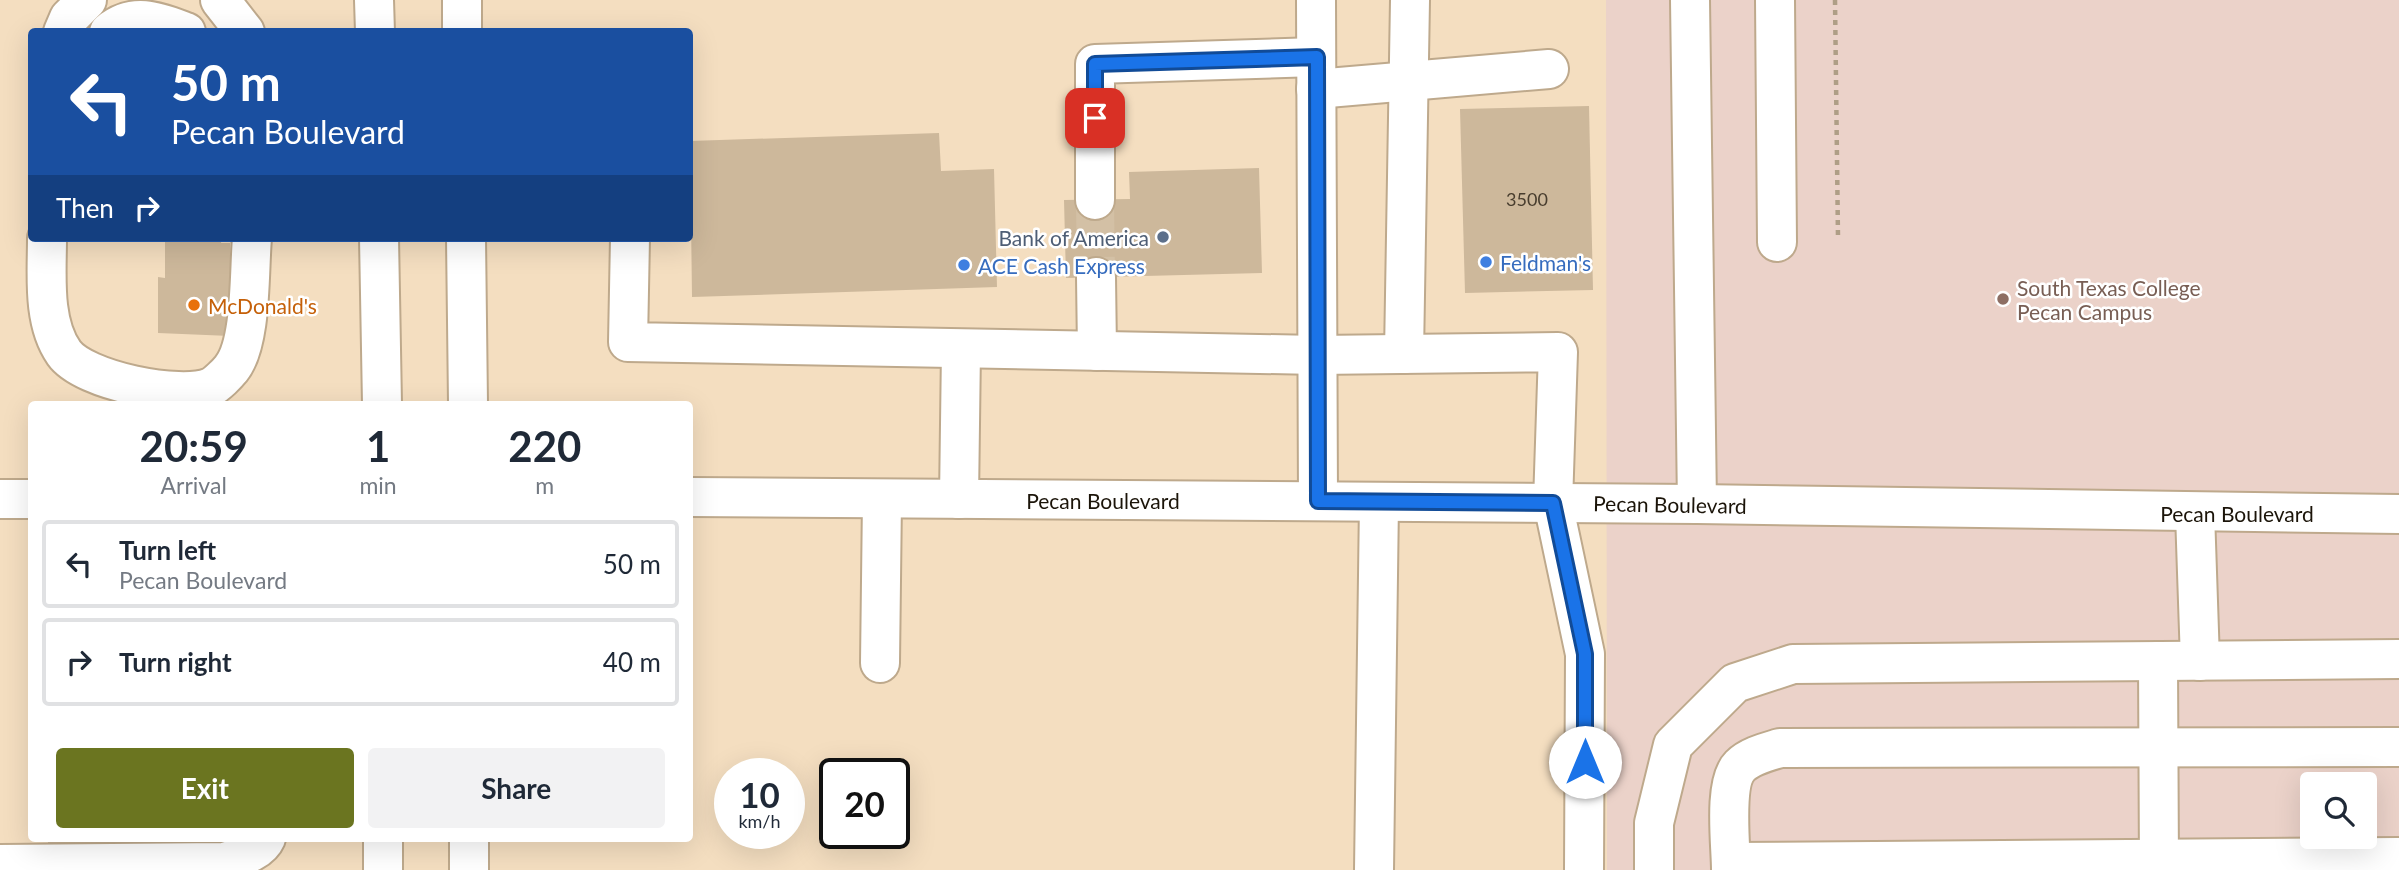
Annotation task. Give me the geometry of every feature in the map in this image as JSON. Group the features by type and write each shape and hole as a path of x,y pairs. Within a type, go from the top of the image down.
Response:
{"main road":[{"path":"64,28 69,18 87,0"},
{"path":"220,0 242,28"},
{"path":"374,0 375,28"},
{"path":"462,0 463,28"},
{"path":"1316,0 1318,501"},
{"path":"1404,354 1410,0"},
{"path":"1690,0 1697,504"},
{"path":"1775,0 1777,242"},
{"path":"115,28 129,19 139,19 172,28"},
{"path":"1095,200 1095,64 1316,73 1408,82 1549,69"},
{"path":"47,242 51,322 65,354 86,369 122,383 177,397 211,387 232,368 243,342 252,242"},
{"path":"379,242 382,401"},
{"path":"466,242 468,401"},
{"path":"630,242 628,342 1317,355 1558,352 1553,503 1585,654 1584,870"},
{"path":"1096,277 1097,351"},
{"path":"959,499 961,349"},
{"name":"Pecan Boulevard","path":"693,497 1697,504 2399,514"},
{"path":"0,499 28,499"},
{"path":"880,663 882,499"},
{"path":"1374,870 1379,502"},
{"path":"2195,513 2200,661"},
{"path":"1654,870 1654,822 1673,745 1735,683 1793,664 2399,659"},
{"path":"2158,661 2159,865"},
{"path":"2399,747 1780,748 1758,755 1739,767 1730,787 1731,866 2159,865 2399,857"},
{"path":"0,864 225,862 250,853 265,842"},
{"path":"383,842 383,870"},
{"path":"469,842 469,870"}],"path":[{"path":"1835,0 1838,237"}],"shaded area":[{"name":"South Texas College Pecan Campus","path":"1606,0 2399,0 2399,870 1607,870"}],"building":[{"path":"1589,106 1593,290 1465,293 1460,109"},
{"path":"939,133 941,171 994,169 997,287 692,297 693,141"},
{"name":"Bank of America","path":"1259,168 1262,273 1066,278 1064,200 1130,199 1129,172"},
{"name":"McDonald's","path":"165,242 230,243 230,336 158,333 158,277 165,278"},
{"path":"48,842 203,842 203,849 48,851"}],"tunnel":[{"path":"1095,200 1096,277"}],"place":[{"name":"Bank of America","path":"1163,237"},
{"name":"Feldman's","path":"1486,262"},
{"name":"ACE Cash Express","path":"964,265"},
{"name":"South Texas College Pecan Campus","path":"2003,299"},
{"name":"McDonald's","path":"194,305"}],"route":[{"path":"1095,118 1095,64 1317,57 1318,501 1553,503 1585,654 1585,762"}]}
